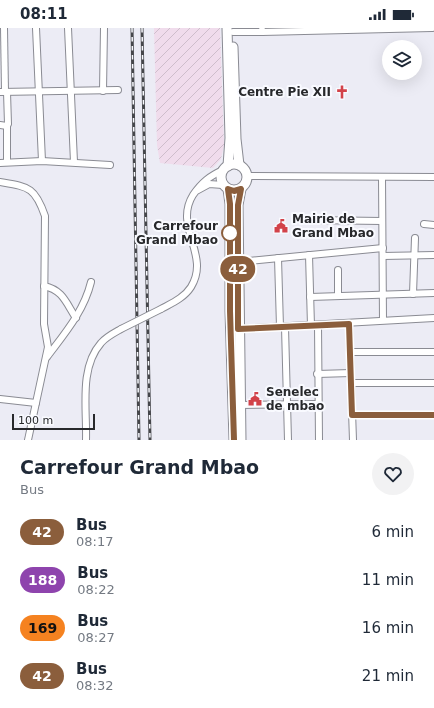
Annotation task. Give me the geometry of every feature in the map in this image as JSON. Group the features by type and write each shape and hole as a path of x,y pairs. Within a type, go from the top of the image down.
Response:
{"highway":[{"path":"231,29 236,140 239,165 245,170 248,176 247,182 241,189 238,205 238,329 241,440"},
{"path":"231,29 230,138 226,168 221,177 226,187 230,204 230,311 234,440"},
{"path":"226,168 239,165"},
{"path":"226,187 234,191 241,189"}],"street":[{"path":"4,28 4,92 7,126 7,162"},
{"path":"36,28 42,161"},
{"path":"68,28 74,162"},
{"path":"103,91 104,28"},
{"path":"231,29 432,28"},
{"path":"4,92 118,90"},
{"path":"0,126 7,126"},
{"path":"0,162 42,161 110,165"},
{"path":"86,440 86,385 89,363 101,343 121,329 183,296 191,287 195,278 197,259 187,225 186,215 189,203 204,181 226,168"},
{"path":"248,176 434,177"},
{"path":"382,177 384,320"},
{"path":"0,182 19,185 34,192 40,200 45,216 44,324 48,346 28,440"},
{"path":"196,192 209,184 226,187"},
{"path":"308,220 382,221"},
{"path":"424,224 434,225"},
{"path":"414,238 414,294"},
{"path":"238,262 382,248"},
{"path":"309,255 310,296 315,326 319,440"},
{"path":"383,256 434,255"},
{"path":"278,258 283,327 288,440"},
{"path":"338,270 338,296"},
{"path":"46,358 76,318 87,299 91,282"},
{"path":"44,286 55,288 60,293 76,318"},
{"path":"310,296 434,293"},
{"path":"238,329 315,326 384,320 434,318"},
{"path":"349,324 353,440"},
{"path":"350,352 434,352"},
{"path":"317,374 351,373"},
{"path":"351,383 434,383"},
{"path":"0,399 36,404"},
{"path":"240,405 318,404"},
{"path":"352,415 434,415"}],"shaded area":[{"path":"154,28 220,28 224,145 221,159 213,168 160,163 157,145"}],"railway":[{"path":"132,28 139,440"},
{"path":"142,28 150,440"}],"bus line":[{"name":"42","path":"234,440 230,311 230,204 228,189 234,191 241,189 238,205 238,329 349,324 352,415 434,415"}],"place":[{"name":"Centre Pie XII","path":"342,92"},
{"name":"Mairie de Grand Mbao","path":"281,226"},
{"name":"Carrefour Grand Mbao","path":"230,233"},
{"name":"Senelec de mbao","path":"255,399"}]}
